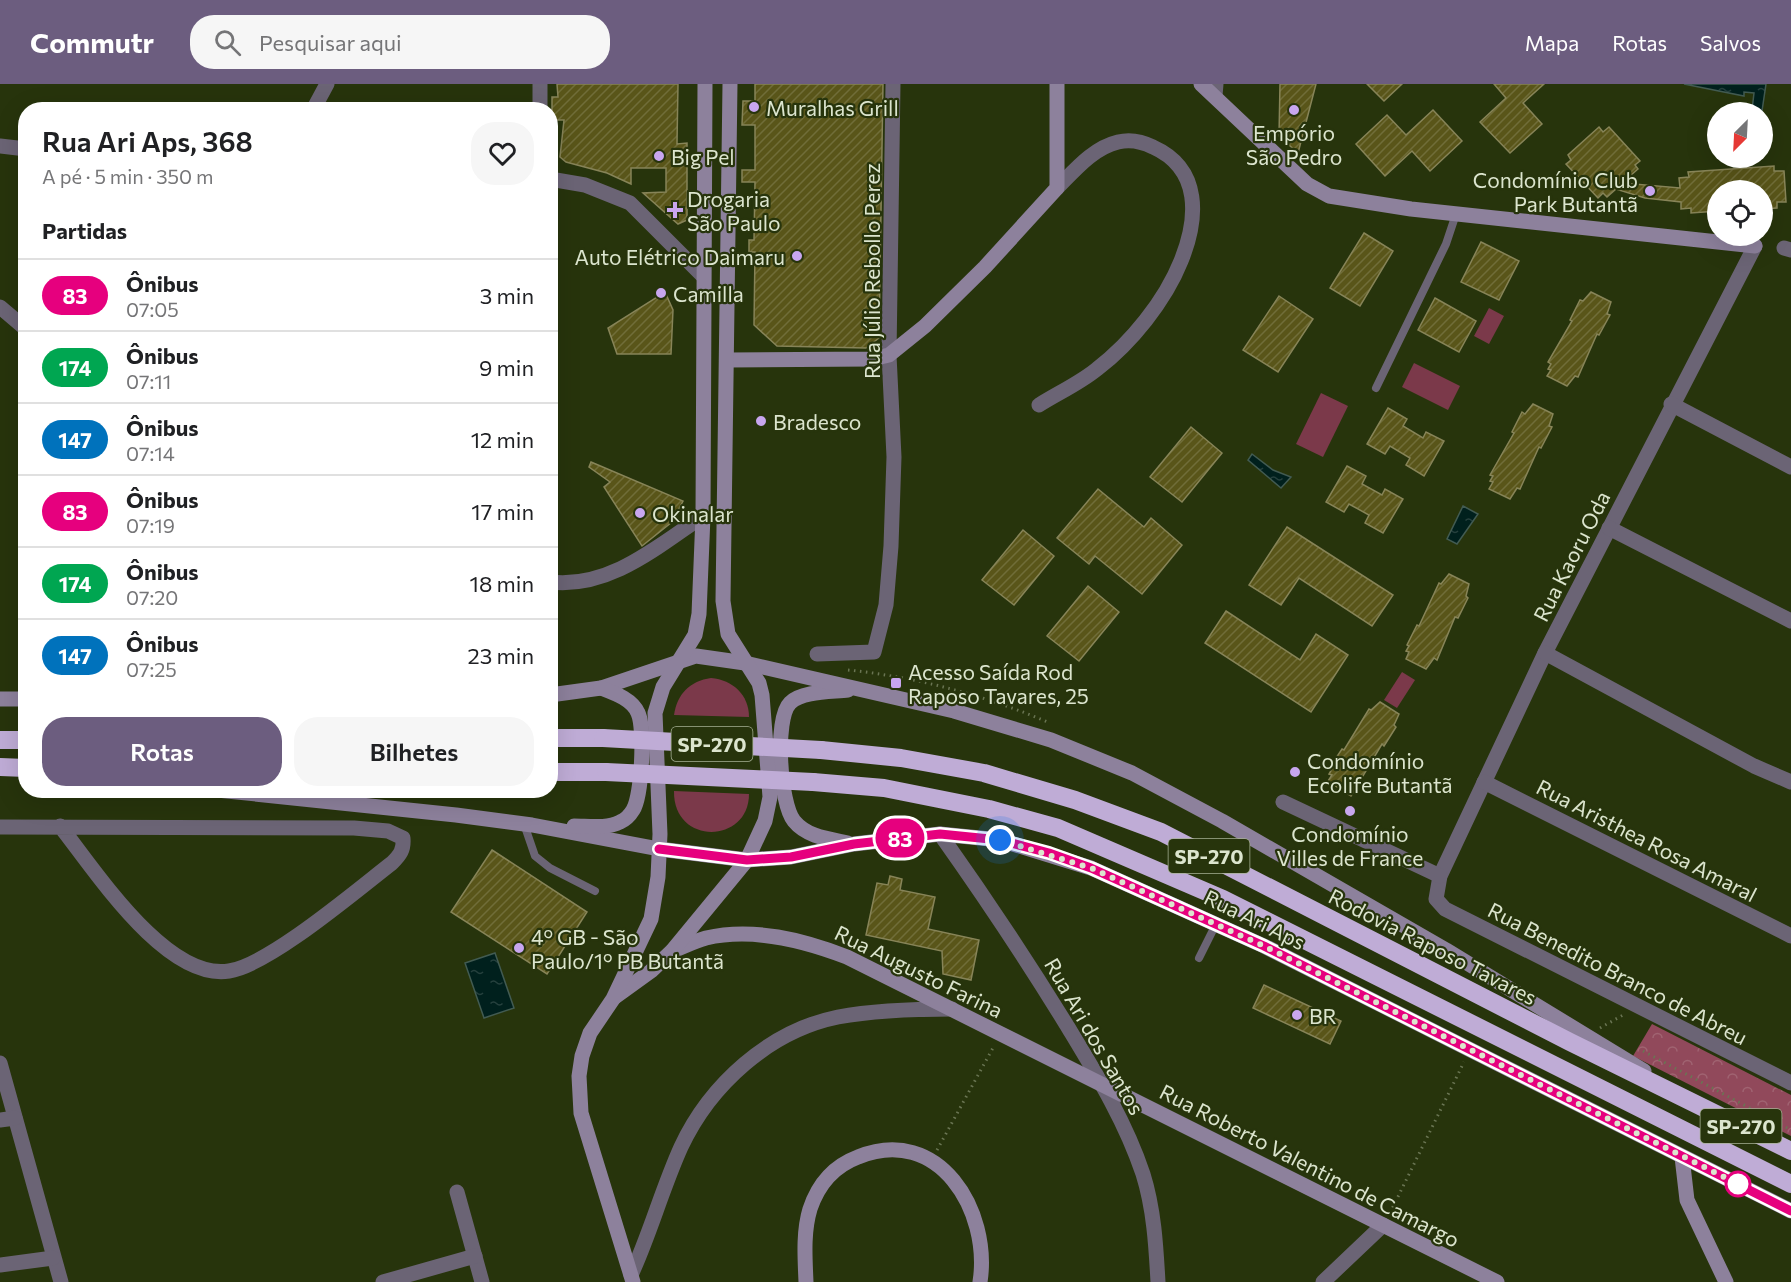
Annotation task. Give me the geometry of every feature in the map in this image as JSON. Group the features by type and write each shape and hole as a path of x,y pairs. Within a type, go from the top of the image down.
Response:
{"highway":[{"name":"Rodovia Raposo Tavares","path":"558,738 603,738 821,750 901,758 984,773 1076,800 1161,832 1570,1042 1791,1151"},
{"path":"0,740 18,740"},
{"path":"0,768 18,768"},
{"name":"SP-270","path":"558,772 606,772 813,782 884,788 989,809 1058,828 1223,899 1791,1184"}],"main road":[{"name":"Rua Augusto Farina","path":"632,1279 585,1128 579,1093 582,1056 590,1033 613,999 651,919 658,877 659,849 660,795 655,713 663,687 695,635 699,614 703,516 702,275 705,84"},
{"name":"Rua Augusto Farina","path":"613,999 651,971 672,951 747,860 758,840 770,796 762,695 759,683 728,634 723,601 730,84"},
{"path":"728,360 852,359 889,355 926,326 985,267 1056,188 1057,84"},
{"path":"1201,84 1216,90 1307,184 1339,198 1456,214 1707,241"},
{"path":"558,694 600,688 681,659 696,656 745,663 858,688 954,711 1042,737 1132,773 1307,869 1588,1035 1691,1100"},
{"path":"288,798 528,825 606,826 618,823 633,810 639,786 642,730 639,713 622,697 600,688"},
{"path":"854,844 806,832 787,812 784,797 781,723 785,711 799,697 858,688"},
{"path":"0,699 18,699"},
{"name":"Rua Ari Aps","path":"528,825 659,849 747,860 791,857 854,844 940,834 1000,840 1049,853 1091,868 1216,924 1791,1211"},
{"name":"Rua Augusto Farina","path":"672,951 706,938 770,935 798,940 847,957 1104,1086"},
{"name":"Rua Roberto Valentino de Camargo","path":"1104,1086 1497,1282"},
{"path":"806,1282 806,1231 809,1211 817,1193 831,1174 847,1161 870,1152 888,1149 918,1155 932,1161 958,1184 970,1203 983,1263 980,1282"},
{"path":"1682,1157 1687,1200 1726,1282"}],"street":[{"path":"317,102 327,84"},
{"path":"540,84 540,102"},
{"name":"Rua Júlio Rebollo Perez","path":"874,652 886,605 891,546 894,457 889,355 893,84"},
{"path":"1039,405 1096,370 1118,351 1143,321 1181,262 1193,211 1191,185 1181,168 1163,151 1143,142 1121,141 1106,146 1089,157 1056,188"},
{"path":"0,146 18,148"},
{"path":"558,180 585,185 630,203 702,275"},
{"name":"Rua Kaoru Oda","path":"1438,884 1545,653 1671,404 1755,246"},
{"path":"0,307 18,322"},
{"path":"1671,404 1791,467"},
{"path":"558,582 581,581 617,571 703,516"},
{"path":"1609,528 1791,621"},
{"path":"817,654 874,652"},
{"path":"1545,653 1754,766 1791,782"},
{"name":"Rua Aristhea Rosa Amaral","path":"1484,782 1791,936"},
{"path":"1283,802 1438,884"},
{"path":"0,827 60,826 354,828 388,831 403,838 403,850 392,864 308,927 243,967 229,971 206,969 186,963 167,951 132,915 60,826"},
{"name":"Rua Ari dos Santos","path":"940,834 1024,956 1104,1086 1125,1129 1143,1175 1155,1232 1158,1282"},
{"name":"Rua Benedito Branco de Abreu","path":"1438,884 1436,899 1445,909 1791,1083"},
{"path":"632,1279 680,1149 693,1124 708,1103 745,1064 773,1043 804,1028 836,1017 902,1010 952,1009"},
{"path":"0,1063 8,1119 61,1282"},
{"path":"457,1192 482,1282"},
{"path":"1323,1282 1383,1225"},
{"path":"383,1282 475,1256"},
{"path":"0,1265 53,1258"},
{"path":"983,1263 988,1282"}],"lane":[{"path":"1376,388 1446,244 1456,214"},
{"path":"528,825 535,856 550,868 595,891"},
{"path":"1199,958 1216,924"}],"path":[{"path":"873,692 874,652"},
{"path":"1588,1035 1638,1007"},
{"path":"932,1161 1001,1034"},
{"path":"1383,1225 1470,1050"}],"green space":[{"path":"1652,1024 1791,1095 1791,1136 1633,1056"}],"shaded area":[{"path":"1489,308 1504,316 1489,344 1474,336"},
{"path":"1414,363 1460,386 1448,410 1402,387"},
{"path":"1321,393 1348,406 1323,457 1296,444"},
{"path":"1402,672 1415,680 1397,708 1384,700"},
{"path":"711,678 733,685 738,690 746,702 749,717 674,715 681,695 691,685"},
{"path":"674,791 749,794 746,810 737,822 725,830 711,832 697,829 685,822 677,809"}],"water":[{"path":"1684,84 1766,84 1763,102 1753,102 1754,93 1744,92 1744,96"},
{"path":"1252,454 1273,470 1291,477 1281,488 1248,460"},
{"path":"1463,506 1478,514 1457,544 1447,539"},
{"path":"495,953 514,1008 484,1018 465,963"}],"building":[{"path":"557,84 678,84 677,144 687,143 687,220 678,224 643,193 666,192 666,168 631,168 631,184 607,173 566,162 560,157 564,120 558,120 558,102 552,102 552,97 558,97"},
{"path":"755,84 883,84 879,338 866,348 777,346 754,325 755,252 749,252 749,240 754,240 755,182 742,182 742,170 755,170 755,125 742,125 743,101 755,101"},
{"name":"Empório São Pedro","path":"1280,84 1316,84 1298,153 1279,136"},
{"path":"1367,84 1402,84 1384,101"},
{"path":"1494,84 1544,84 1523,103 1542,124 1510,153 1480,122 1506,98"},
{"path":"1433,110 1462,141 1430,171 1412,151 1385,176 1356,144 1387,115 1406,135"},
{"path":"1599,127 1603,132 1609,127 1640,161 1635,165 1638,169 1622,183 1680,188 1679,178 1689,177 1688,172 1773,168 1774,166 1774,171 1784,171 1786,202 1777,202 1777,208 1773,208 1773,180 1707,180 1707,212 1691,213 1691,208 1681,209 1681,202 1645,198 1616,189 1607,197 1603,193 1598,198 1566,164 1571,160 1568,155"},
{"path":"1364,233 1393,251 1360,306 1330,288"},
{"path":"1481,242 1519,261 1499,300 1461,282"},
{"path":"665,292 673,310 671,354 617,354 608,328"},
{"path":"1591,292 1611,302 1607,314 1610,315 1599,335 1597,334 1578,377 1575,376 1567,386 1547,376 1551,370 1548,369 1551,364 1548,362 1572,321 1570,320 1580,300 1583,301"},
{"path":"1279,296 1313,319 1278,372 1243,350"},
{"path":"1435,298 1476,321 1459,352 1418,330"},
{"path":"1533,404 1553,414 1549,426 1552,427 1541,448 1539,447 1520,489 1517,488 1510,499 1489,489 1493,482 1490,481 1493,476 1490,475 1514,433 1512,432 1522,412 1525,414"},
{"path":"1388,408 1407,419 1403,426 1423,438 1426,432 1444,441 1424,476 1406,465 1410,458 1390,446 1385,454 1367,444"},
{"path":"1191,427 1222,453 1182,502 1150,477"},
{"path":"591,462 683,501 672,522 642,546 604,487 610,482 589,467"},
{"path":"1347,466 1366,476 1362,484 1382,495 1385,489 1403,499 1383,533 1365,523 1369,515 1349,504 1344,512 1326,502"},
{"path":"1098,489 1144,527 1151,518 1182,545 1142,594 1095,556 1089,564 1057,538"},
{"path":"1287,527 1393,595 1372,626 1299,578 1281,605 1249,585"},
{"path":"1023,530 1054,556 1014,605 982,580"},
{"path":"1449,574 1469,584 1466,596 1468,598 1458,618 1455,617 1437,660 1434,658 1426,669 1406,659 1409,652 1406,651 1409,646 1407,645 1417,625 1419,626 1439,583 1441,584"},
{"path":"1088,586 1119,612 1079,661 1047,636"},
{"path":"1226,611 1300,660 1316,634 1348,655 1311,712 1205,643"},
{"path":"1380,702 1399,714 1394,725 1396,727 1384,746 1382,744 1351,796 1328,781 1332,775 1329,774 1332,769 1330,767 1342,749 1344,750 1369,709 1371,710"},
{"path":"492,850 587,912 547,974 451,912"},
{"path":"890,876 902,879 900,890 935,897 928,929 979,940 971,980 943,974 942,951 866,935 877,883 888,885"},
{"name":"BR","path":"1264,985 1341,1021 1330,1044 1253,1008"}],"bus line":[{"name":"83","path":"659,849 716,858 747,860 791,857 854,844 940,834 969,835 1000,840 1049,853 1091,868 1172,903 1264,946 1791,1211"}],"place":[{"name":"Muralhas Grill","path":"754,107"},
{"name":"Empório São Pedro","path":"1294,110"},
{"name":"Big Pel","path":"659,156"},
{"name":"Condomínio Club Park Butantã","path":"1650,191"},
{"name":"Drogaria São Paulo","path":"675,210"},
{"name":"Auto Elétrico Daimaru","path":"797,256"},
{"name":"Camilla","path":"661,293"},
{"name":"Bradesco","path":"761,421"},
{"name":"Okinalar","path":"640,513"},
{"name":"Acesso Saída Rod Raposo Tavares, 25","path":"896,683"},
{"name":"Condomínio Ecolife Butantã","path":"1295,772"},
{"name":"Condomínio Villes de France","path":"1350,811"},
{"name":"4º GB - São Paulo/1º PB Butantã","path":"519,948"},
{"name":"BR","path":"1297,1015"}],"route":[{"path":"1000,840 1049,853 1091,868 1172,903 1264,946 1738,1184"}]}
